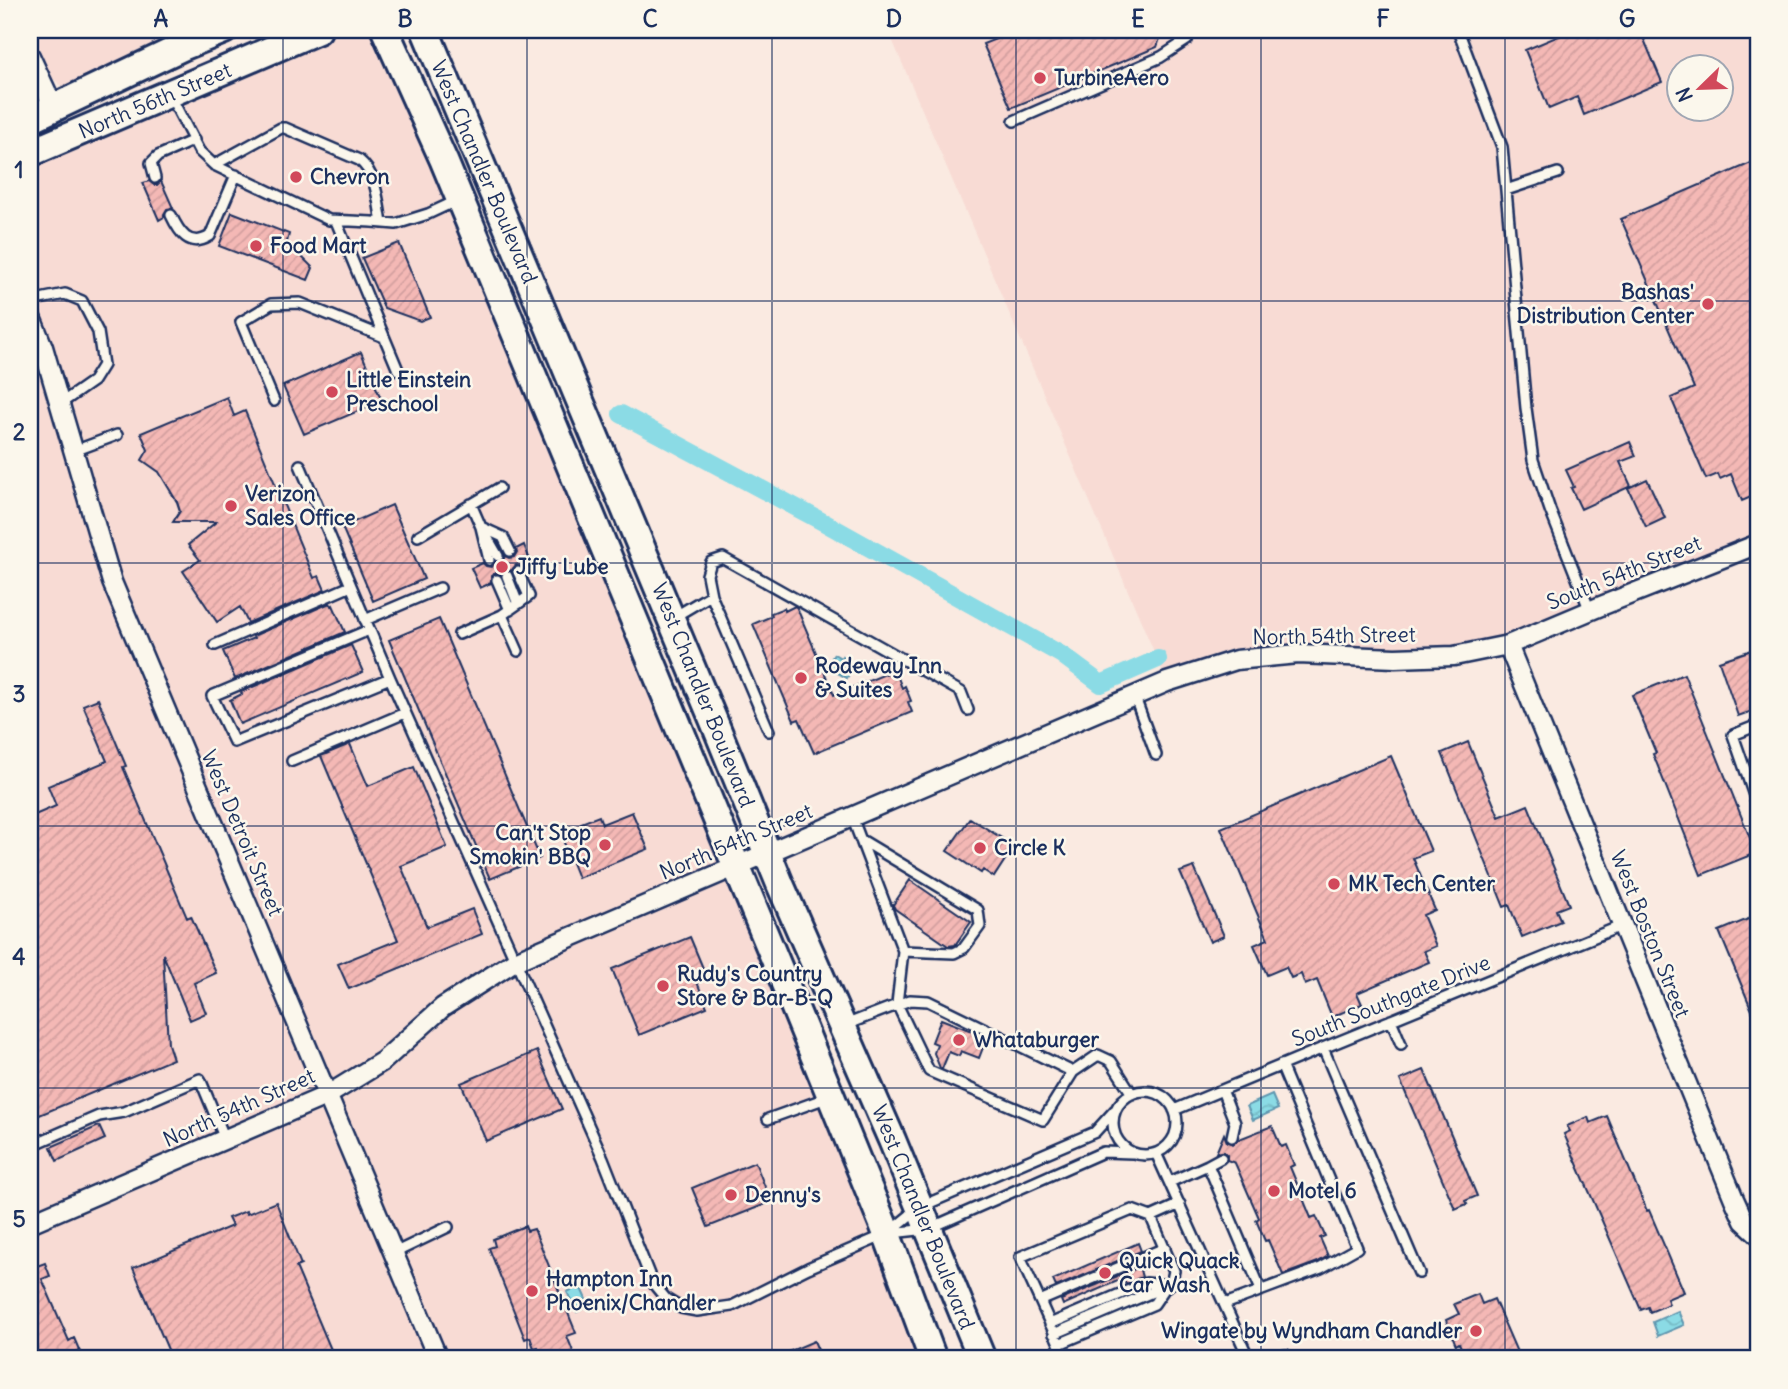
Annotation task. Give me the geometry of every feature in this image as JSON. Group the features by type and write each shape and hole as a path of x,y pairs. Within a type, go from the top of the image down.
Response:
{"main road":[{"name":"North 56th Street","path":"30,119 224,30"},
{"name":"North 56th Street","path":"30,153 318,30"},
{"name":"West Chandler Boulevard","path":"386,30 460,200 737,866 887,1234 933,1359"},
{"name":"West Chandler Boulevard","path":"425,30 767,852 982,1359"},
{"path":"564,451 578,458 586,466 607,513 637,537"}],"street":[{"path":"30,56 54,108"},
{"name":"West Detroit Street","path":"30,315 43,347 113,582 438,1359"},
{"name":"South 54th Street","path":"1508,645 1758,544"},
{"name":"North 54th Street","path":"30,1223 328,1095 383,1061 443,1007 515,961 1167,682 1236,660 1298,654 1395,658 1454,656 1508,645"},
{"name":"West Boston Street","path":"1508,645 1744,1221 1758,1234"}],"lane":[{"path":"1014,121 1161,57 1187,40 1183,30"},
{"path":"1458,30 1502,147 1533,460 1590,611"},
{"path":"170,94 199,150 214,165 330,220 396,224 460,200"},
{"path":"214,165 258,139 285,128 366,165 375,187 382,223"},
{"path":"155,178 151,163 158,156 194,140"},
{"path":"1506,190 1558,173"},
{"path":"171,215 184,237 202,241 210,236 236,175"},
{"path":"336,221 398,370"},
{"path":"30,301 65,294 82,301 98,332 103,365 93,381 60,404"},
{"path":"274,401 241,322 271,304 300,303 384,338"},
{"path":"74,451 117,435"},
{"path":"300,465 405,713 603,1158 652,1282 666,1299 681,1308 697,1311 732,1306 808,1268 924,1218 1103,1152 1147,1156 1156,1153 1170,1144 1174,1136 1177,1119 1174,1110 1160,1095 1151,1092 1132,1094 1123,1100 1094,1132 924,1218 887,1234"},
{"path":"418,536 499,488"},
{"path":"471,504 498,556"},
{"path":"481,527 503,537 510,551"},
{"path":"481,527 489,560"},
{"path":"769,731 711,595 707,575 711,562 723,558 961,692 968,710"},
{"path":"459,634 510,609 529,596 518,572"},
{"path":"502,578 518,651"},
{"path":"215,645 351,586"},
{"path":"390,678 234,742 212,696 440,589"},
{"path":"671,619 711,595"},
{"path":"1134,695 1156,755"},
{"path":"292,761 405,713"},
{"path":"1758,725 1733,735 1754,783 1758,807"},
{"path":"852,817 903,951 897,1004 929,1071 1043,1120 1073,1072 1098,1055 1111,1061 1132,1094"},
{"path":"860,839 978,910 980,926 964,948 954,953 903,951"},
{"name":"South Southgate Drive","path":"1174,1110 1622,926"},
{"path":"843,1026 910,1000 928,1001 1073,1072"},
{"path":"1391,1020 1401,1044"},
{"path":"1323,1048 1419,1273"},
{"path":"1225,1304 1321,1268 1357,1248 1281,1065"},
{"path":"30,1146 99,1116 124,1112 200,1079 225,1139"},
{"path":"1222,1090 1236,1123 1232,1137"},
{"path":"768,1119 831,1096"},
{"path":"1115,1110 1115,1135 1120,1144 1132,1153"},
{"path":"1156,1153 1249,1359"},
{"path":"1170,1182 1221,1158"},
{"path":"1208,1166 1261,1290"},
{"path":"1066,1359 1020,1257 1132,1210 1151,1217 1180,1205"},
{"path":"1052,1329 1171,1284 1174,1271 1151,1217"},
{"path":"394,1253 448,1227"},
{"path":"1040,1301 1165,1248"},
{"path":"1059,1344 1154,1304 1167,1285"},
{"path":"1269,1359 1286,1355 1290,1359"}],"shaded area":[{"path":"32,30 186,30 149,54 74,87 62,86 51,77"},
{"path":"318,30 385,30 933,1359 30,1359 30,153"},
{"path":"888,30 1758,30 1758,540 1508,645 1298,654 1167,682"}],"water":[{"path":"834,654 854,664 847,678 827,667"},
{"path":"1272,1095 1278,1109 1253,1120 1247,1106"},
{"path":"580,1286 589,1306 577,1312 567,1292"},
{"path":"1678,1311 1684,1325 1658,1336 1653,1322"}],"building":[{"name":"TurbineAero","path":"992,30 1163,30 1157,47 1011,108 983,44 996,39"},
{"path":"1573,30 1640,30 1662,82 1584,115 1577,97 1549,109 1525,50"},
{"name":"Bashas' Distribution Center","path":"1758,160 1758,494 1742,501 1731,474 1720,479 1718,474 1706,479 1671,398 1694,388 1621,219"},
{"path":"149,181 157,185 161,181 173,208 167,209 164,217 159,220 143,183"},
{"name":"Food Mart","path":"232,212 289,234 287,242 313,268 308,280 219,246"},
{"path":"399,243 430,317 420,321 384,308 362,258"},
{"path":"361,352 382,401 304,434 283,386"},
{"name":"Verizon Sales Office","path":"227,397 234,416 245,411 314,578 319,576 325,590 248,623 240,607 217,622 183,571 200,560 188,545 216,522 173,522 180,511 177,502 159,472 142,460 148,450 141,433"},
{"path":"1630,442 1636,456 1620,462 1631,486 1581,509 1566,470"},
{"path":"1647,479 1665,518 1646,527 1628,488"},
{"path":"392,505 424,579 373,601 342,527"},
{"name":"Jiffy Lube","path":"524,545 532,565 524,569 516,565 511,571 505,569 500,574 495,573 491,576 491,583 480,588 471,568 483,563 491,567 495,562 502,562 505,556 514,557 516,549"},
{"path":"330,603 345,632 235,679 223,651"},
{"name":"Rodeway Inn & Suites","path":"795,606 834,695 895,670 902,688 905,686 912,712 814,753 799,719 794,721 753,624 772,616 771,613"},
{"path":"439,619 540,858 490,879 389,640"},
{"path":"351,645 363,672 240,724 230,700 242,694 241,692"},
{"path":"1758,648 1758,709 1738,716 1719,661"},
{"path":"1684,674 1756,853 1701,875 1632,695"},
{"path":"98,699 126,766 123,767 187,918 191,916 216,973 194,983 206,1013 190,1020 163,954 168,1044 173,1059 30,1119 30,817 56,806 48,786 107,761 83,705"},
{"path":"1468,742 1499,817 1528,805 1569,905 1556,910 1561,921 1522,937 1509,905 1504,907 1442,753"},
{"path":"350,744 368,786 414,767 447,847 401,866 427,927 472,909 482,934 349,989 338,964 398,940 321,756"},
{"name":"MK Tech Center","path":"1391,756 1431,851 1413,858 1435,910 1423,915 1436,946 1424,951 1429,962 1357,993 1362,1004 1332,1017 1317,980 1305,985 1301,974 1291,978 1286,967 1267,975 1254,945 1268,939 1221,828"},
{"name":"Can't Stop Smokin' BBQ","path":"632,812 648,849 578,878 563,840 584,831 581,823 599,816 602,824"},
{"name":"Circle K","path":"970,818 1014,846 994,877 983,870 981,873 947,851"},
{"path":"1194,867 1224,936 1210,942 1180,872"},
{"path":"910,880 971,922 955,945 948,946 895,909 893,905"},
{"path":"1758,915 1758,1025 1719,931"},
{"path":"690,937 705,973 695,977 707,1007 639,1035 612,969"},
{"path":"941,1019 987,1037 979,1058 961,1051 959,1056 949,1052 942,1069 940,1068 934,1053 937,1044 932,1042"},
{"path":"537,1051 562,1109 486,1141 461,1083"},
{"path":"1424,1070 1477,1196 1455,1209 1400,1080"},
{"path":"1607,1116 1684,1292 1667,1299 1669,1304 1650,1312 1648,1307 1641,1310 1564,1134 1570,1131 1567,1126 1588,1117 1590,1123"},
{"path":"99,1126 105,1139 57,1161 51,1147"},
{"name":"Motel 6","path":"1272,1126 1281,1147 1286,1145 1294,1165 1290,1167 1311,1218 1316,1216 1325,1236 1320,1238 1328,1256 1283,1275 1256,1220 1259,1218 1235,1163 1227,1160 1224,1152 1216,1153 1224,1134 1227,1142 1233,1144"},
{"name":"Denny's","path":"755,1162 771,1202 708,1227 692,1188"},
{"path":"276,1202 301,1265 296,1267 335,1359 172,1359 133,1268 232,1226 228,1218 246,1211 247,1214"},
{"name":"Hampton Inn Phoenix/Chandler","path":"525,1226 527,1231 534,1229 576,1333 567,1336 576,1359 543,1359 538,1347 534,1348 530,1337 525,1339 489,1248 495,1246 493,1239"},
{"path":"1138,1243 1141,1251 1056,1287 1053,1280"},
{"path":"30,1249 37,1266 45,1263 50,1276 42,1279 69,1341 74,1338 83,1359 30,1359"},
{"path":"1146,1264 1147,1267 1140,1270 1142,1277 1126,1284 1122,1279 1063,1305 1061,1300"},
{"name":"Wingate by Wyndham Chandler","path":"1478,1294 1482,1304 1494,1299 1520,1359 1466,1359 1459,1343 1456,1345 1446,1320 1459,1314 1454,1304"},
{"path":"814,1341 822,1359 772,1359"}],"waterway":[{"path":"621,414 825,523 1062,655 1101,684 1158,659"}],"place":[{"name":"TurbineAero","path":"1040,78"},
{"name":"Chevron","path":"296,177"},
{"name":"Food Mart","path":"256,246"},
{"name":"Bashas' Distribution Center","path":"1708,304"},
{"name":"Little Einstein Preschool","path":"332,392"},
{"name":"Verizon Sales Office","path":"231,506"},
{"name":"Jiffy Lube","path":"502,567"},
{"name":"Rodeway Inn & Suites","path":"801,678"},
{"name":"Can't Stop Smokin' BBQ","path":"605,845"},
{"name":"Circle K","path":"980,848"},
{"name":"MK Tech Center","path":"1334,884"},
{"name":"Rudy's Country Store & Bar-B-Q","path":"663,986"},
{"name":"Whataburger","path":"959,1040"},
{"name":"Motel 6","path":"1274,1191"},
{"name":"Denny's","path":"731,1195"},
{"name":"Quick Quack Car Wash","path":"1105,1273"},
{"name":"Hampton Inn Phoenix/Chandler","path":"532,1291"},
{"name":"Wingate by Wyndham Chandler","path":"1476,1331"}]}
